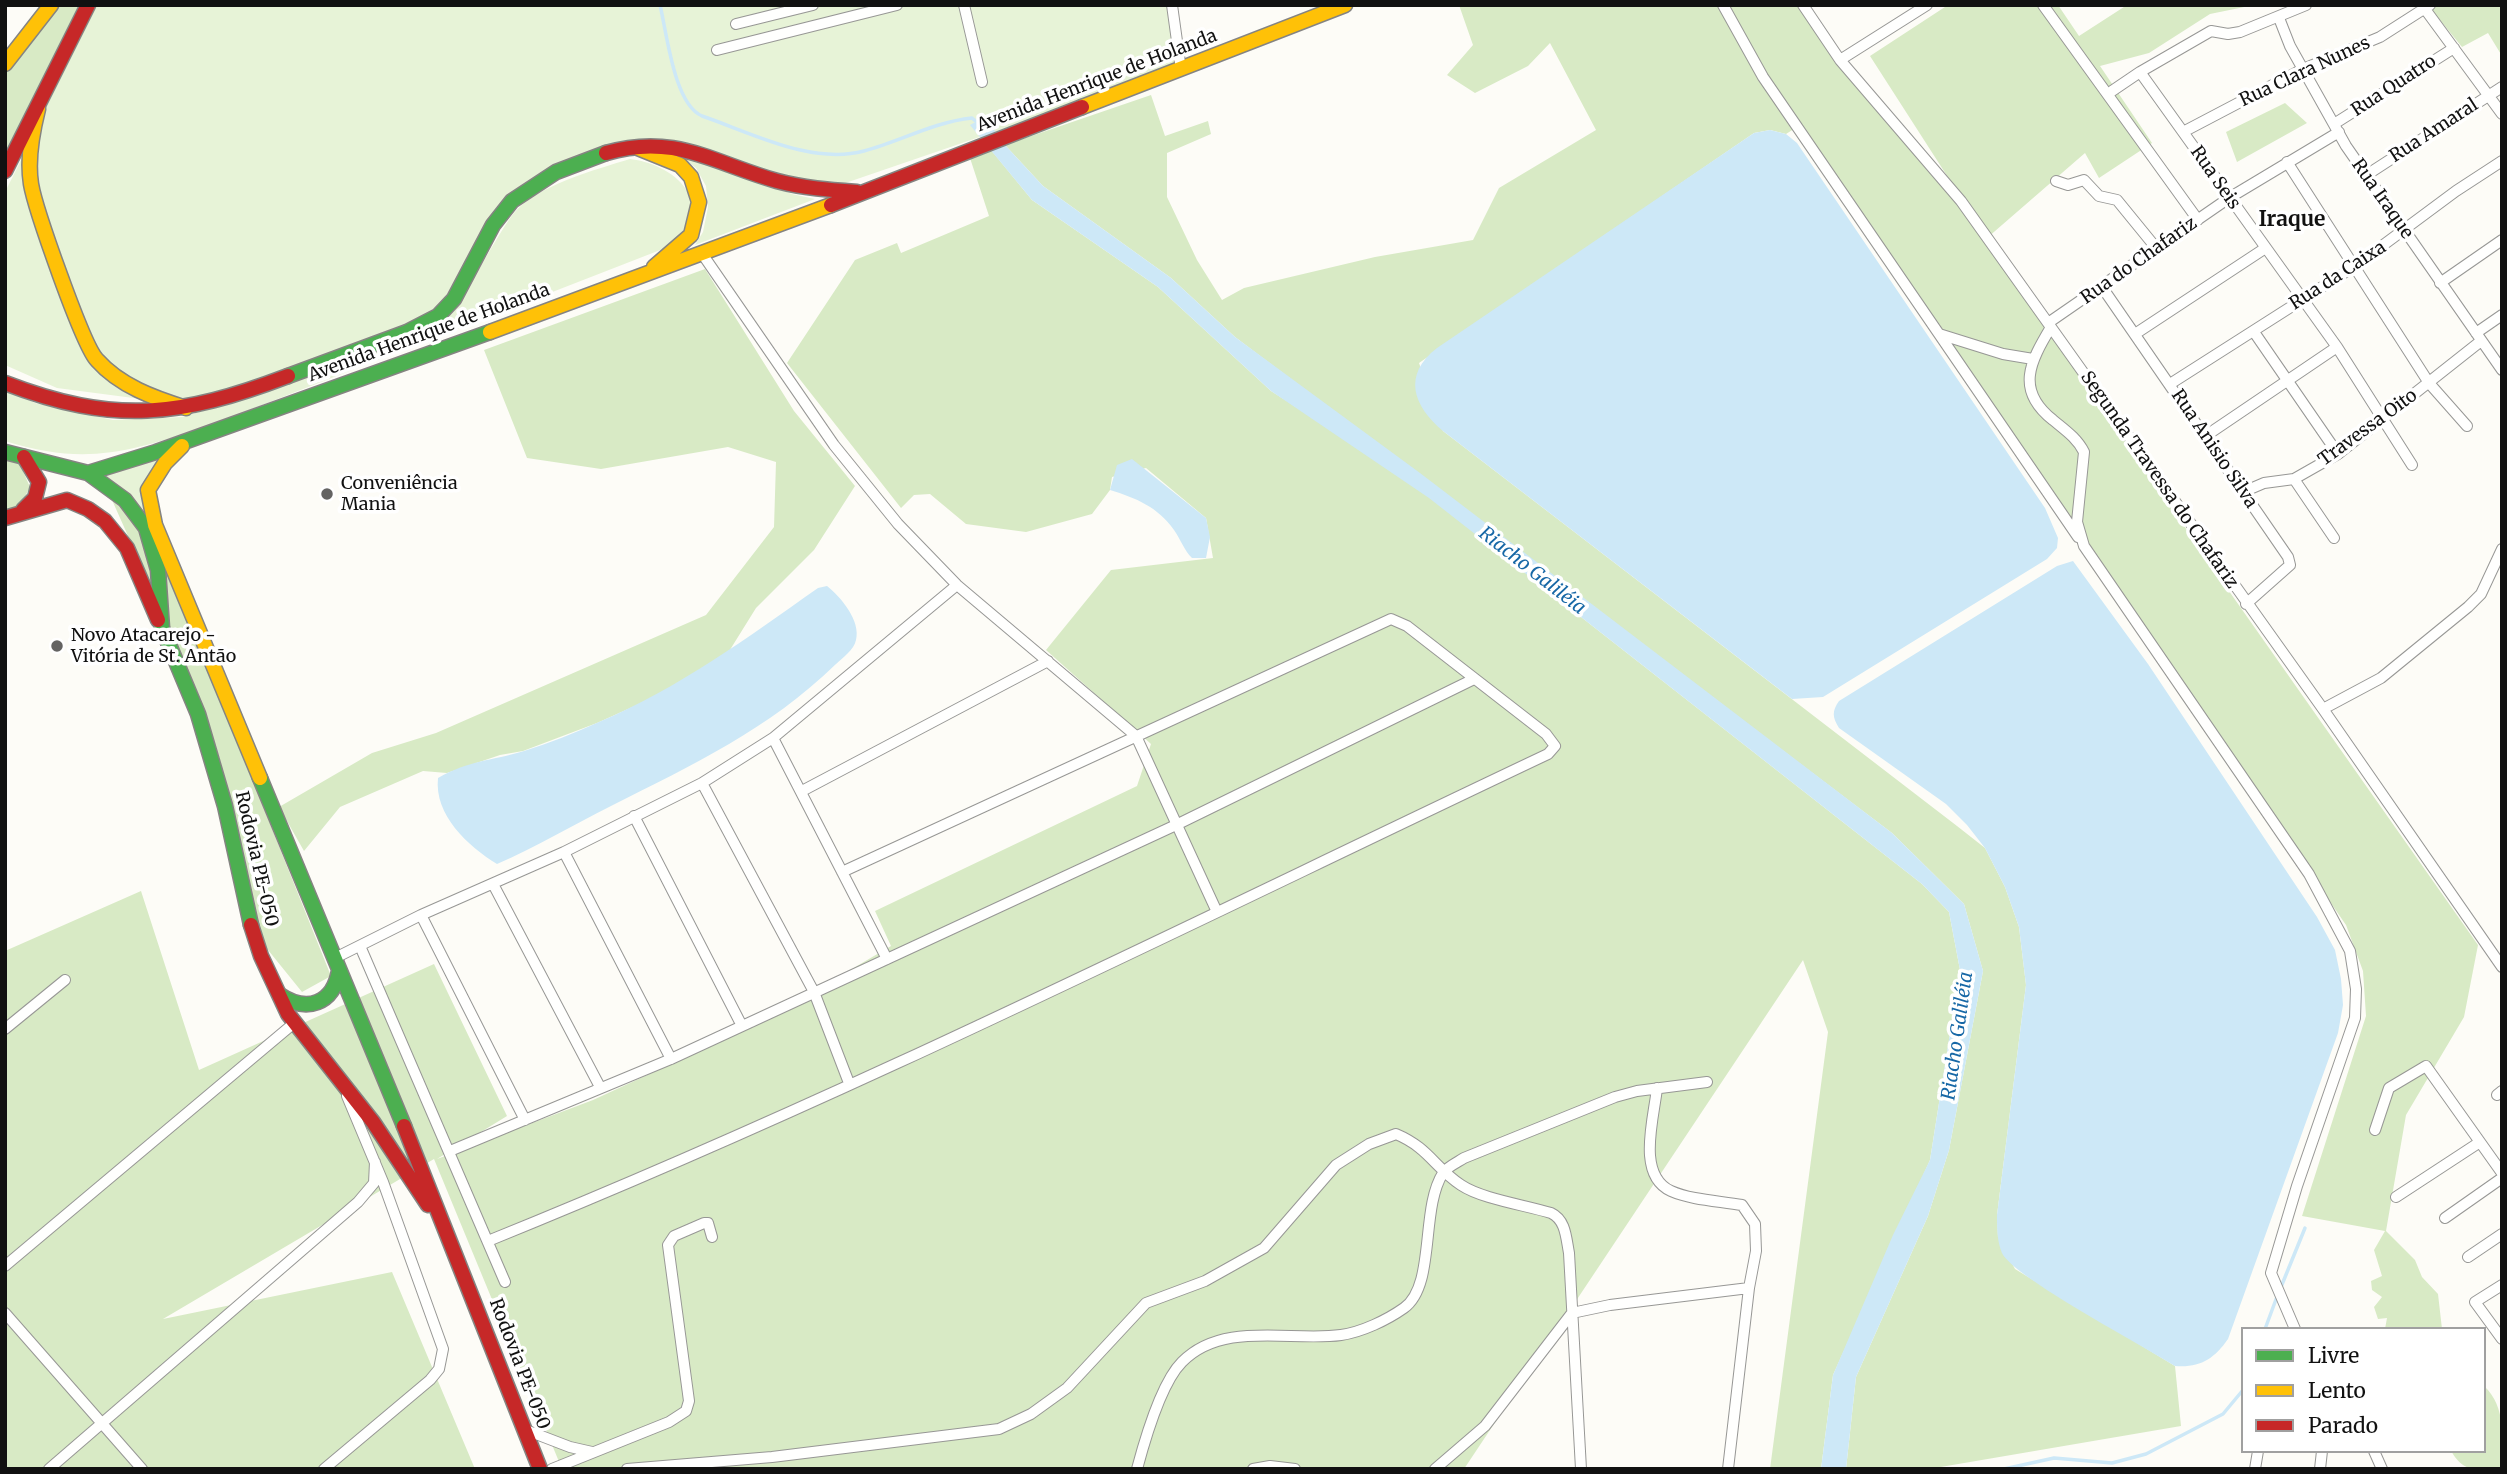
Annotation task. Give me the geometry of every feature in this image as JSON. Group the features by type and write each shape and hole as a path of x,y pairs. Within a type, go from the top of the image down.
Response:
{"main road":[{"path":"5,64 51,5"},
{"path":"5,171 38,110 88,5"},
{"name":"Avenida Henrique de Holanda","path":"88,473 189,440 703,254 1345,5"},
{"path":"38,110 30,144 31,184 88,350 102,367 122,383 186,408"},
{"name":"Avenida Henrique de Holanda","path":"5,383 42,398 116,412 151,414 186,408 241,393 439,316 460,288 501,213 522,192 557,173 633,147 675,144 779,181 825,190 862,192"},
{"path":"633,147 674,161 691,177 699,202 691,235 642,275"},
{"name":"Rodovia PE-050","path":"189,440 165,463 148,490 149,507 155,525 337,963 540,1469"},
{"path":"5,452 88,473"},
{"path":"22,511 34,498 39,482 24,457"},
{"name":"Rodovia PE-050","path":"88,473 125,500 146,528 158,570 162,628 198,714 225,806 250,922 293,1024 396,1154 447,1234"},
{"path":"5,518 67,500 106,519 126,547 162,628"},
{"path":"279,994 290,1003 304,1007 319,1004 331,996 338,983 337,963"}],"street":[{"path":"717,50 897,5"},
{"path":"964,5 982,82"},
{"path":"1172,5 1181,70"},
{"path":"1723,5 1763,76 2309,874 2350,951 2356,989 2355,1018 2273,1263 2272,1279 2294,1327"},
{"name":"Segunda Travessa do Chafariz","path":"1802,5 1840,60 1961,201 2323,709 2502,967"},
{"path":"1840,60 1927,5"},
{"path":"2043,5 2198,220"},
{"path":"2112,91 2196,37 2211,31 2228,34 2240,32 2306,5"},
{"path":"736,24 808,6"},
{"path":"2426,6 2502,114"},
{"name":"Rua Clara Nunes","path":"2183,132 2303,69 2380,37 2426,6"},
{"name":"Rua Iraque","path":"2279,18 2303,69 2365,176 2502,370"},
{"name":"Rua Quatro","path":"2230,198 2454,48"},
{"name":"Rua Seis","path":"2140,72 2264,249 2337,347 2412,465"},
{"name":"Rua Amaral","path":"2365,176 2502,87"},
{"path":"2287,162 2429,383 2467,426"},
{"name":"Rua da Caixa","path":"2170,384 2355,266 2405,232 2456,191 2502,162"},
{"path":"2056,181 2065,185 2087,181 2099,196 2114,198 2123,205 2157,249"},
{"name":"Rua do Chafariz","path":"2050,325 2230,198"},
{"path":"2440,283 2502,240"},
{"path":"2135,334 2264,249"},
{"path":"703,254 834,445 898,524 957,585 1136,736 1217,912"},
{"name":"Rua Anisio Silva","path":"2102,287 2290,563 2285,573 2246,604"},
{"name":"Travessa Oito","path":"2243,492 2264,483 2294,479 2338,454 2429,383 2502,315"},
{"path":"2050,325 2034,359 2028,383 2037,404 2073,436 2084,452 2077,522 2084,546"},
{"path":"2254,332 2338,454"},
{"path":"1940,334 2003,354 2034,359"},
{"path":"2204,437 2337,347"},
{"path":"2294,479 2333,538"},
{"path":"2323,709 2381,678 2468,607 2481,594 2502,549"},
{"path":"337,963 360,946 421,915 564,852 702,783 773,738 957,585"},
{"path":"488,1241 617,1189 1217,912 1553,750 1554,743 1407,626 1391,619 842,872"},
{"path":"802,791 1048,661"},
{"path":"450,1151 671,1059 743,1026 1176,825 1474,679"},
{"path":"773,738 887,959"},
{"path":"702,783 814,992 849,1083"},
{"path":"634,816 743,1026"},
{"path":"564,852 671,1059"},
{"path":"492,884 600,1087"},
{"path":"421,915 525,1119"},
{"path":"360,946 505,1282"},
{"path":"5,1029 65,980"},
{"path":"5,1266 293,1024"},
{"path":"2375,1130 2389,1088 2427,1066 2502,1175 2445,1218"},
{"path":"1137,1469 1159,1405 1176,1370 1195,1352 1219,1342 1245,1336 1343,1335 1380,1321 1413,1300 1420,1287 1431,1205 1443,1171 1464,1158 1601,1102 1637,1091 1707,1082"},
{"path":"1657,1088 1650,1158 1654,1174 1671,1191 1742,1205 1752,1215 1757,1234 1728,1469"},
{"path":"324,1469 430,1380 439,1368 443,1343 375,1162 344,1089"},
{"path":"627,1469 772,1457 999,1429 1031,1413 1068,1388 1146,1303 1205,1281 1264,1248 1336,1165 1369,1144 1396,1134 1432,1156 1443,1171 1465,1187 1557,1216 1564,1228 1569,1253 1581,1469"},
{"path":"2396,1198 2480,1142"},
{"path":"49,1469 358,1202 374,1183 375,1162"},
{"path":"552,1469 675,1419 689,1406 668,1245 674,1236 704,1223 708,1223 712,1237"},
{"path":"2468,1258 2502,1234"},
{"path":"2502,1285 2475,1302 2502,1339"},
{"path":"1435,1469 1485,1426 1513,1394 1572,1313 1610,1305 1749,1288"},
{"path":"5,1312 142,1469"},
{"path":"523,1429 570,1447 592,1452"},
{"path":"2375,1453 2382,1469"},
{"path":"1253,1469 1270,1466 1296,1469"}],"green space":[{"path":"46,5 83,5 5,162 5,64"},
{"path":"91,5 1170,5 1178,69 825,190 677,151 792,194 815,199 695,245 703,232 708,207 706,186 696,168 680,156 655,149 621,149 522,192 446,309 186,408 167,402 88,350 33,194 31,136"},
{"path":"1459,5 1797,5 1978,224 1870,56 1948,5 2058,5 2079,36 2127,5 2254,5 2210,14 2149,53 2100,66 2152,143 2099,178 2085,153 1987,238 2224,584 2478,945 2464,1017 2406,1115 2386,1231 2415,1260 2422,1277 2438,1294 2442,1327 2385,1327 2387,1318 2378,1319 2374,1307 2382,1297 2372,1290 2371,1281 2382,1276 2374,1250 2385,1231 2302,1216 2366,1016 2363,971 2346,925 1797,127 1786,134 1770,130 1754,133 1419,363 1443,431 1985,848 2005,887 2019,927 2026,985 1997,1215 1998,1237 2015,1269 2175,1366 2181,1426 1929,1469 1846,1469 1856,1377 1928,1216 1949,1150 1983,971 1964,904 1892,833 1235,337 1171,278 1043,186 1005,145 1151,95 1165,136 1208,121 1211,134 1167,153 1167,197 1197,260 1222,300 1244,288 1375,257 1473,240 1499,188 1596,130 1550,43 1528,66 1475,93 1447,75 1473,45"},
{"path":"2435,5 2502,5 2502,56 2488,33 2462,47 2431,9"},
{"path":"2285,103 2307,123 2237,162 2226,132"},
{"path":"991,150 1032,200 1158,287 1271,391 1438,497 1558,599 1922,884 1949,912 1960,970 1930,1160 1833,1375 1821,1469 1770,1469 1828,1032 1803,960 1464,1469 562,1469 434,1159 163,1319 392,1272 475,1469 5,1469 5,951 141,891 199,1070 434,964 507,1116 437,1159 593,1100 758,1024 891,946 875,911 1137,786 1151,744 1046,650 1111,570 1213,558 1206,518 1146,468 1112,477 1110,490 1092,514 1026,532 966,524 930,494 914,495 901,508 787,363 855,260 897,243 901,253 989,216 970,158"},
{"path":"22,158 77,336 141,399 57,388 5,365 5,192"},
{"path":"630,159 665,170 688,192 692,205 691,219 683,233 668,247 203,428 151,444 106,453 83,454 33,449 5,441 5,389 35,403 113,420 182,417 237,401 443,317 463,293 504,227 523,204 567,180"},
{"path":"705,269 794,411 855,486 814,550 756,608 728,653 657,696 597,723 523,751 500,755 447,773 423,771 340,807 304,851 279,807 372,753 436,733 706,615 774,527 776,462 728,447 601,469 527,458 484,350"},
{"path":"165,454 147,481 144,497 146,514 134,500 95,477"},
{"path":"5,456 18,460 30,487 20,506 5,512"},
{"path":"104,482 134,500 146,514 331,976 302,992 264,945 220,760 198,693"},
{"path":"2486,1388 2497,1404 2502,1424 2502,1469 2472,1469 2461,1464 2452,1453 2486,1453"}],"water":[{"path":"985,117 1005,145 1043,186 1171,278 1235,337 1420,473 1892,833 1964,904 1983,971 1949,1150 1928,1216 1856,1377 1846,1469 1821,1469 1833,1375 1893,1235 1930,1160 1960,970 1949,912 1922,884 1429,498 1271,391 1158,287 1032,200 970,125"},
{"path":"1770,130 1786,134 1797,143 2045,508 2058,538 2057,548 2047,559 1823,697 1792,699 1443,431 1424,411 1416,390 1419,369 1437,348 1754,133"},
{"path":"1132,459 1206,518 1210,537 1206,558 1192,558 1168,522 1154,509 1110,490 1117,465"},
{"path":"2073,561 2148,664 2317,917 2335,950 2341,979 2343,1005 2338,1033 2228,1339 2212,1357 2199,1364 2175,1366 2053,1294 2011,1264 2002,1253 1998,1239 1997,1215 2026,985 2019,927 2005,887 1985,848 1967,825 1946,804 1839,728 1834,717 1839,701 2057,566"},
{"path":"827,586 844,603 853,617 857,633 853,647 810,687 757,727 672,775 497,864 465,839 447,817 438,792 438,778 471,764 552,741 628,709 685,678 818,588"}],"waterway":[{"name":"Riacho Galiléia","path":"660,5 678,83 692,109 702,116 782,145 823,154 864,151 958,120 972,118 979,124"},
{"path":"2281,1287 2305,1228"},
{"path":"2266,1327 2278,1294"},
{"path":"2004,1469 2054,1458 2112,1463 2146,1454 2223,1414 2241,1392"}],"traffic: fast":[{"path":"288,376 407,332 438,316 454,299 493,225 512,201 556,172 606,153"},
{"path":"5,452 88,473 156,452 490,332"},
{"path":"88,473 125,500 146,528 158,570 162,628 198,714 225,806 251,925"},
{"path":"260,778 404,1126"},
{"path":"280,995 300,1003 317,1002 331,991 339,971"}],"traffic: slow":[{"path":"5,64 51,5"},
{"path":"1082,107 1345,5"},
{"path":"38,109 31,146 31,184 60,276 90,349 106,369 127,384 186,408"},
{"path":"638,148 680,165 691,177 699,202 691,235 654,267"},
{"path":"490,332 831,205"},
{"path":"182,446 165,463 148,490 155,525 260,778"}],"traffic: jam":[{"path":"5,171 88,5"},
{"path":"831,205 1082,107"},
{"path":"606,153 653,146 674,148 787,183 857,192"},
{"path":"5,383 80,405 147,411 214,400 288,376"},
{"path":"23,510 35,498 39,482 24,457"},
{"path":"5,518 67,500 88,509 105,521 127,548 158,620"},
{"path":"251,925 261,956 288,1014 373,1122 428,1205"},
{"path":"404,1126 540,1469"}],"place":[{"name":"Conveniência Mania","path":"327,494"},
{"name":"Novo Atacarejo - Vitória de St. Antão","path":"57,646"}],"district":[{"name":"Iraque","path":"2292,220"}]}
